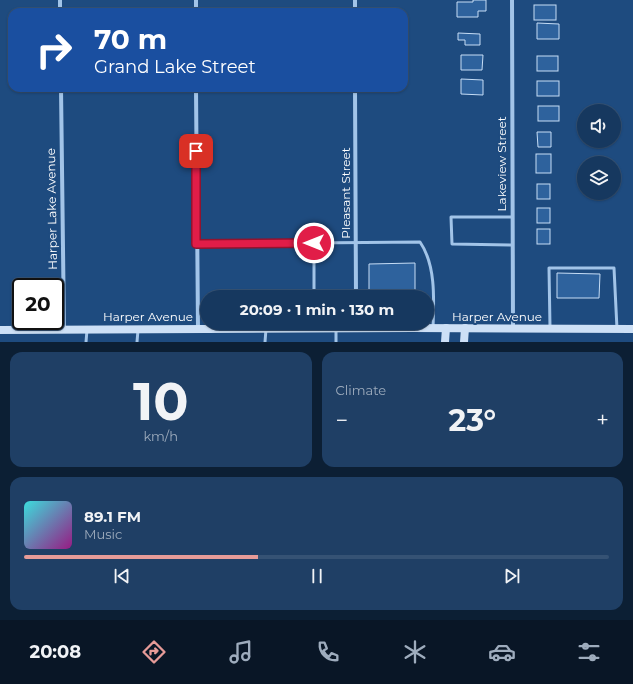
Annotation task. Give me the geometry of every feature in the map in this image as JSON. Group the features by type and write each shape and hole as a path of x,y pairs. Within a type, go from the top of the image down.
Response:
{"main road":[{"name":"Harper Avenue","path":"434,328 633,329"},
{"path":"445,342 446,328"},
{"path":"464,328 464,342"},
{"name":"Harper Avenue","path":"64,329 198,329"},
{"name":"Harper Avenue","path":"0,330 12,330"}],"street":[{"name":"Lakeview Street","path":"512,0 512,329"},
{"name":"Harper Lake Avenue","path":"61,92 63,278"},
{"path":"196,92 196,244 198,329"},
{"name":"Pleasant Street","path":"355,92 356,290"}],"lane":[{"path":"512,217 451,217 452,244 512,245"},
{"path":"196,244 420,242 426,251 431,274 432,290"},
{"path":"314,243 314,290"},
{"path":"550,329 549,268 614,268 617,329"},
{"path":"86,342 87,329"},
{"path":"138,329 138,342"},
{"path":"265,342 266,330"},
{"path":"336,330 336,342"}],"building":[{"path":"473,0 486,0 486,11 478,11 478,17 457,17 457,2 473,2"},
{"path":"534,5 556,5 556,20 534,20"},
{"path":"537,23 559,24 559,39 537,39"},
{"path":"458,33 480,34 480,45 465,45 465,40 458,40"},
{"path":"461,55 483,55 482,70 461,70"},
{"path":"537,56 558,56 558,71 537,71"},
{"path":"461,79 483,80 483,95 461,94"},
{"path":"537,81 559,81 559,96 537,96"},
{"path":"538,106 559,106 559,121 538,121"},
{"path":"537,132 551,132 551,147 538,147"},
{"path":"536,154 551,154 551,173 536,173"},
{"path":"537,184 550,184 550,199 537,199"},
{"path":"537,208 550,208 550,223 537,223"},
{"path":"537,229 550,229 550,244 537,244"},
{"path":"415,263 415,290 369,290 369,264"},
{"path":"557,273 600,274 599,298 557,298"}],"route":[{"path":"196,151 196,244 314,243"}]}
